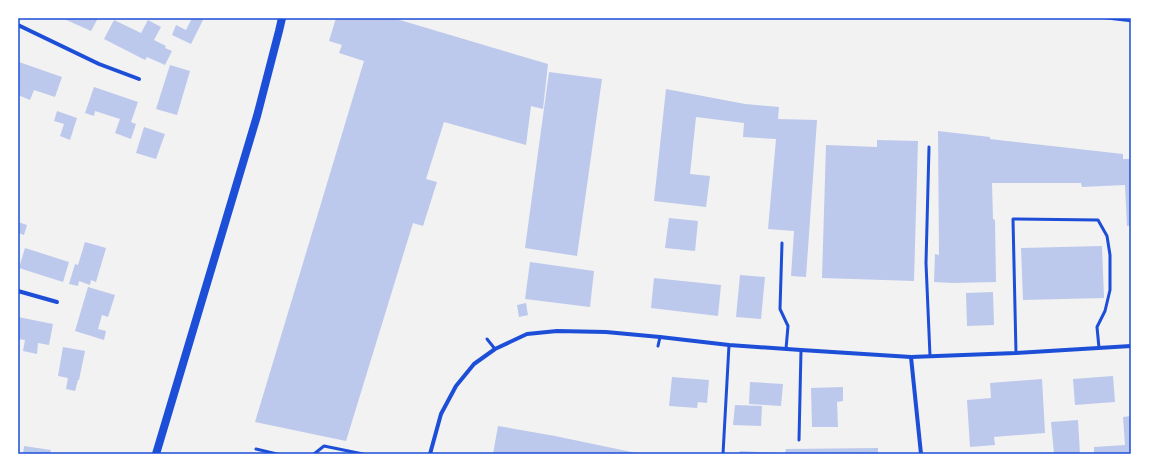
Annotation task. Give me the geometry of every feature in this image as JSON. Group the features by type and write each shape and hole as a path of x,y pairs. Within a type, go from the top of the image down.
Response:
{"main road":[{"path":"156,454 257,116 282,18"}],"street":[{"path":"18,25 99,64 139,79"},
{"path":"18,290 57,302"},
{"path":"430,454 441,414 456,386 474,364 495,350 527,334 557,332 606,332 660,336 729,345 911,357 1016,353 1131,346"},
{"path":"911,357 920,454"}],"lane":[{"path":"929,147 926,263 930,356"},
{"path":"1016,353 1013,218 1098,220 1107,236 1110,255 1110,290 1105,311 1097,327 1099,348"},
{"path":"782,243 780,308 788,326 786,349"},
{"path":"658,346 660,336"},
{"path":"487,339 495,350"},
{"path":"723,454 729,345"},
{"path":"799,440 801,350"},
{"path":"314,454 324,446 363,454"},
{"path":"256,449 277,454"}],"path":[{"path":"1105,18 1131,21"}],"building":[{"path":"62,18 98,18 91,31"},
{"path":"192,18 199,18 203,20 191,44 172,35 176,25 186,30"},
{"path":"336,18 393,18 548,64 543,109 531,106 526,145 444,122 426,179 437,182 423,226 413,223 346,441 255,422 364,61 339,53 342,45 329,41"},
{"path":"114,20 141,33 148,20 161,27 154,40 172,51 165,65 147,57 145,60 104,39"},
{"path":"19,62 62,77 55,97 34,90 30,100 18,95"},
{"path":"170,65 190,71 177,115 156,109"},
{"path":"549,72 602,79 577,256 525,248"},
{"path":"94,87 138,102 131,122 136,124 131,139 115,133 120,119 95,111 94,116 85,113"},
{"path":"666,89 745,104 779,107 778,119 817,120 806,277 791,276 794,231 768,229 776,139 743,137 744,123 696,117 690,174 710,176 706,207 654,201"},
{"path":"57,111 77,118 70,140 60,136 64,124 54,121"},
{"path":"144,127 165,134 156,159 136,153"},
{"path":"938,131 990,137 990,139 1123,154 1123,159 1131,159 1131,225 1127,226 1125,185 1082,187 1081,183 992,183 993,219 995,220 996,282 934,282 935,254 939,255"},
{"path":"877,140 918,141 914,281 822,278 826,145 877,147"},
{"path":"669,218 698,221 695,251 665,248"},
{"path":"18,222 27,225 24,235 18,233"},
{"path":"85,242 106,248 96,282 91,280 90,285 79,281 78,286 69,284 75,264 78,265"},
{"path":"1102,246 1104,298 1023,300 1021,248"},
{"path":"25,248 69,262 63,282 19,268"},
{"path":"530,262 594,271 590,307 525,299"},
{"path":"740,275 765,277 761,319 736,317"},
{"path":"654,278 721,285 718,316 651,308"},
{"path":"88,287 115,295 108,317 102,315 98,329 106,331 104,340 75,331"},
{"path":"993,292 994,325 967,326 966,293"},
{"path":"526,303 528,315 519,317 517,305"},
{"path":"18,317 53,324 49,345 38,343 37,354 23,351 25,340 18,339"},
{"path":"63,347 85,351 79,380 75,391 66,389 68,378 58,376"},
{"path":"1113,376 1115,402 1075,405 1073,379"},
{"path":"672,377 709,380 707,403 698,402 697,408 669,406"},
{"path":"1042,379 1045,433 994,437 995,445 970,447 967,400 991,398 990,383"},
{"path":"750,382 783,384 781,406 749,404"},
{"path":"843,387 843,401 837,402 838,427 812,427 811,388"},
{"path":"735,405 762,406 761,426 733,425"},
{"path":"1131,416 1131,454 1094,454 1094,447 1125,445 1123,417"},
{"path":"1078,420 1080,454 1054,454 1051,422"},
{"path":"498,426 555,436 641,454 493,454"},
{"path":"24,446 51,450 50,454 23,454"},
{"path":"878,448 878,454 785,454 786,449"},
{"path":"740,451 779,453 779,454 739,454"}]}
